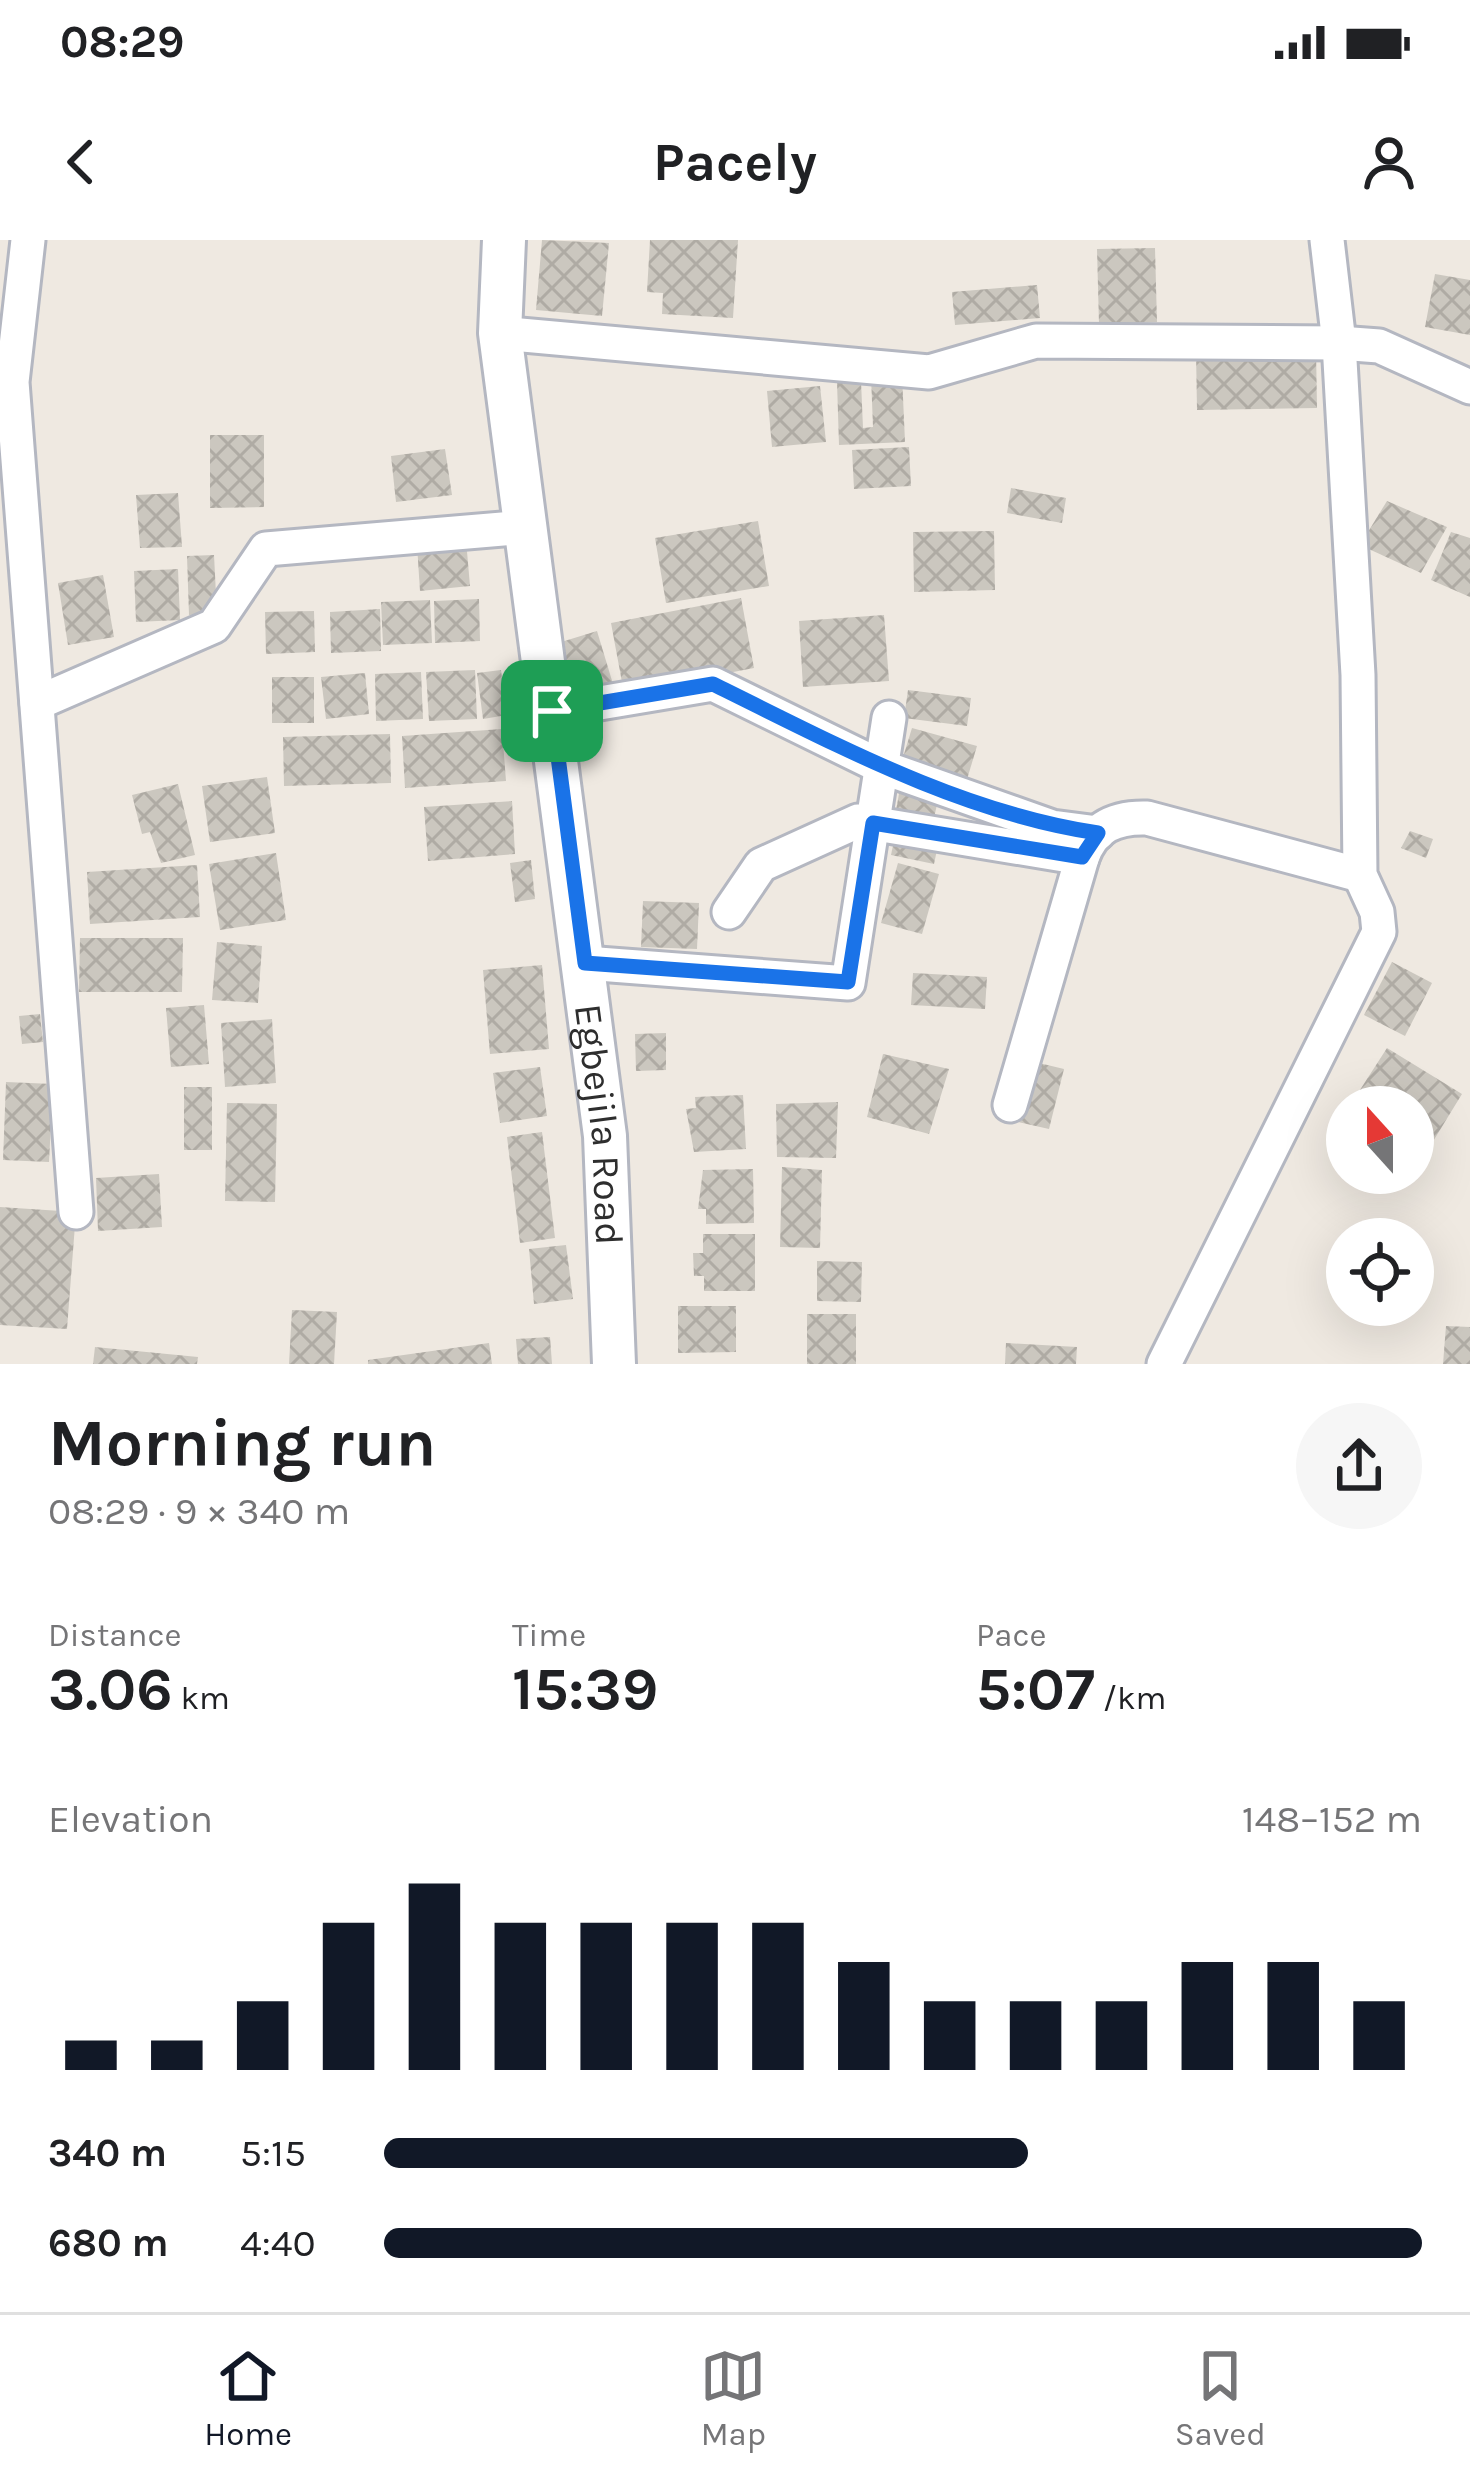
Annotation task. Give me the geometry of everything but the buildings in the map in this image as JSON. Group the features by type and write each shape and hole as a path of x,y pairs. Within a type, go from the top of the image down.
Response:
{"street":[{"path":"28,240 6,381 16,643 37,703 76,1212"},
{"name":"Egbejila Road","path":"504,240 500,333 585,963 608,1175 614,1364"},
{"path":"1164,1364 1379,932 1377,911 1360,875 1358,676 1340,343 1327,240"},
{"path":"500,333 929,372 1036,341 1340,343 1379,346 1470,387"},
{"path":"37,703 214,626 266,549 527,526"},
{"path":"552,711 713,684 882,767 1052,826 1090,845"},
{"path":"585,963 848,982 890,718"},
{"path":"1010,1105 1090,845 1120,817 1147,818 1360,875"},
{"path":"729,912 761,865 858,821 1090,845"}],"route":[{"path":"713,684 882,767 1052,826 1098,833 1082,857 873,823 848,982 585,963 552,711 713,684"}]}
